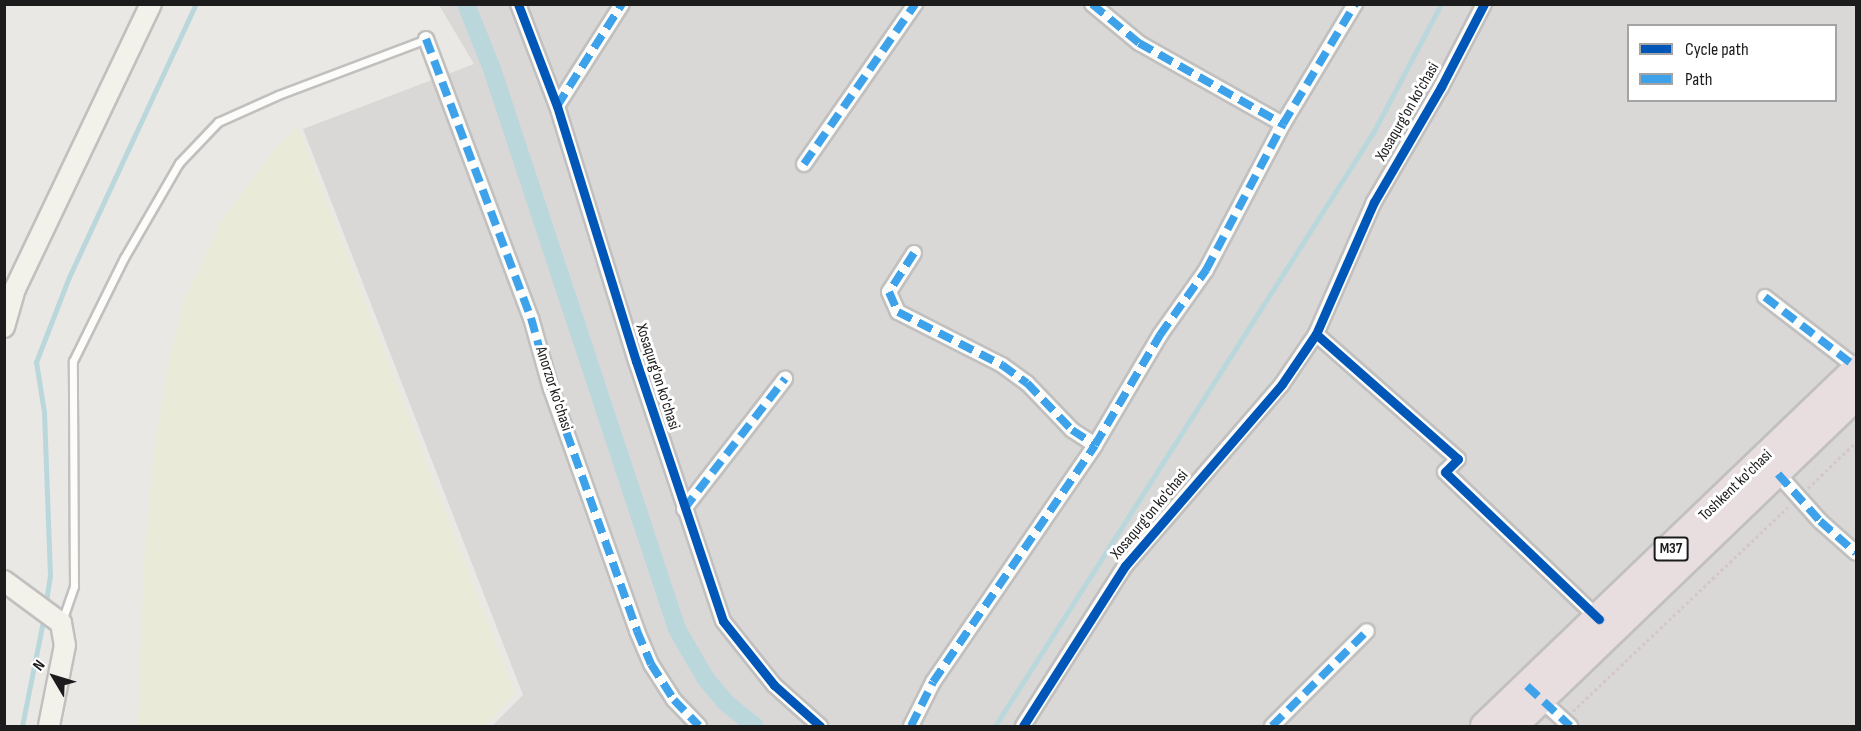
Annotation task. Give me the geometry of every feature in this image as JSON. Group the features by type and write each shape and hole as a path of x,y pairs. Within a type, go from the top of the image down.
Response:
{"highway":[{"name":"Toshkent ko'chasi","path":"1514,726 1534,693 1599,619 1857,368"},
{"name":"Toshkent ko'chasi","path":"1484,726 1534,693 1778,474 1857,397"}],"street":[{"path":"4,327 15,289 151,4"},
{"name":"Xosaqurg'on ko'chasi","path":"518,4 557,106 684,509 723,621 774,685 820,726"},
{"path":"557,106 622,4"},
{"path":"804,164 915,4"},
{"path":"1092,4 1139,43 1283,124"},
{"path":"911,726 933,682 1095,445 1160,335 1206,270 1283,124 1355,4"},
{"name":"Xosaqurg'on ko'chasi","path":"1023,726 1125,566 1282,384 1316,334 1374,202 1442,87 1484,4"},
{"name":"Anorzor ko'chasi","path":"426,39 531,318 550,389 637,631 657,673 674,700 699,726"},
{"path":"914,253 889,292 898,312 1002,365 1027,383 1072,430 1095,445"},
{"path":"1765,297 1857,368"},
{"path":"1316,334 1458,459 1445,472 1599,619"},
{"path":"684,509 784,379"},
{"path":"1778,474 1820,521 1857,553"},
{"path":"4,581 61,623 65,645 49,726"},
{"path":"1272,726 1366,631"},
{"path":"1534,693 1566,723"}],"lane":[{"path":"61,623 74,586 73,361 124,258 179,163 218,122 278,95 426,39"}],"path":[{"path":"1566,723 1857,442"}],"shaded area":[{"path":"439,5 1856,5 1856,726 492,726 523,695 303,129 474,64"}],"green space":[{"path":"298,126 515,693 486,726 138,726 144,561 154,452 167,371 184,300 221,222 272,152"}],"waterway":[{"path":"45,607 50,576 44,412 36,362 69,277 196,4"},
{"path":"466,4 492,69 677,629 706,679 725,702 755,726"},
{"path":"995,726 1374,131 1441,4"},
{"path":"22,726 44,616"}],"marked path":[{"path":"557,106 622,4"},
{"path":"804,164 915,4"},
{"path":"1092,4 1139,43 1283,124"},
{"path":"911,726 933,682 1095,445 1160,335 1206,270 1283,124 1355,4"},
{"path":"426,39 531,318 551,389 637,631 651,664 674,700 699,726"},
{"path":"914,253 889,292 898,312 1002,365 1027,383 1072,430 1095,445"},
{"path":"1765,297 1856,367"},
{"path":"684,509 785,379"},
{"path":"1778,474 1820,521 1856,553"},
{"path":"1272,726 1367,631"},
{"path":"1527,686 1570,726"}],"cycle path":[{"path":"518,4 557,106 636,361 723,621 774,685 820,726"},
{"path":"1023,726 1125,566 1282,384 1316,334 1374,202 1441,87 1484,4"},
{"path":"1316,334 1458,459 1445,472 1599,619"}]}
